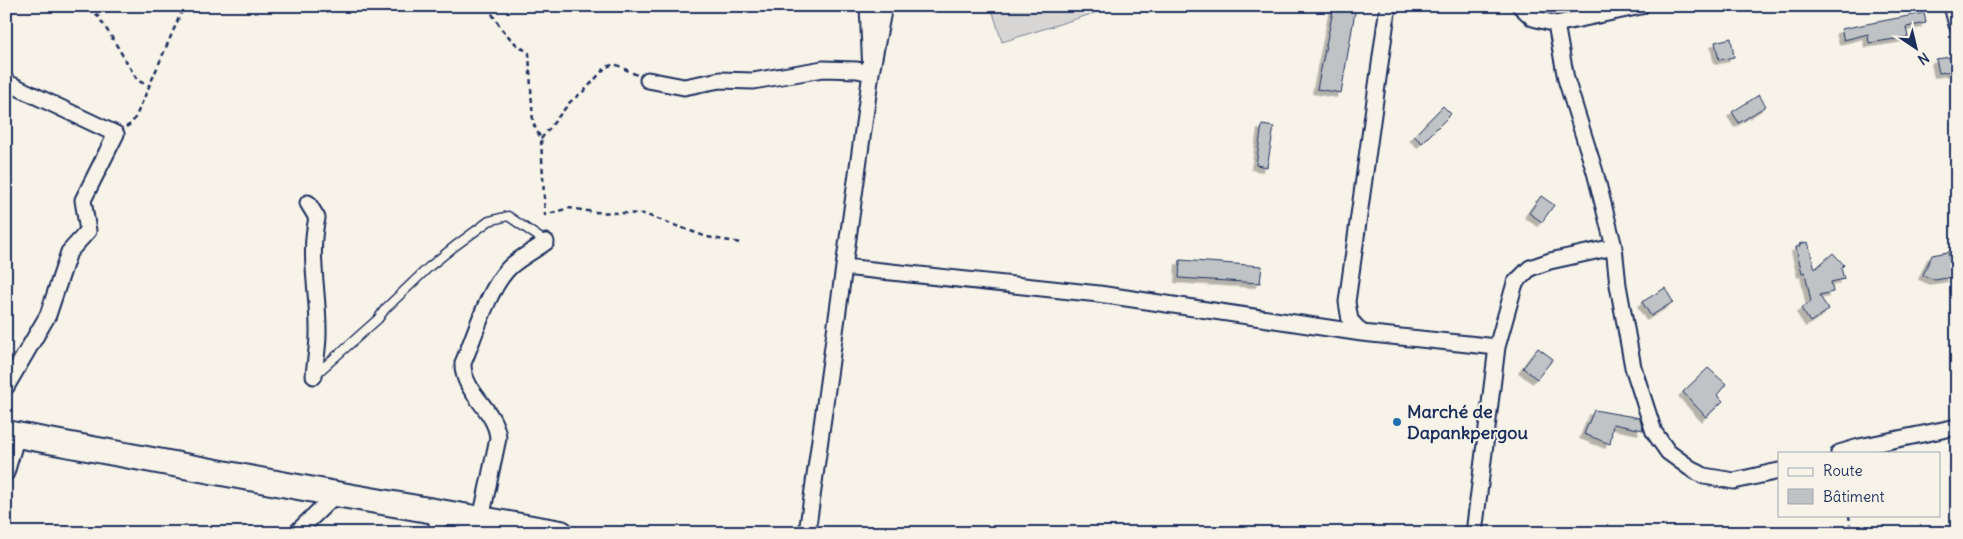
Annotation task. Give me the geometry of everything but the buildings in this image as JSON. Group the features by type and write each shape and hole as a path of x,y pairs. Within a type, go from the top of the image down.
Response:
{"main road":[{"path":"12,434 336,494 437,522 481,519 561,533"}],"street":[{"path":"868,6 871,73"},
{"path":"807,533 871,73 884,6"},
{"path":"1362,333 1350,320 1347,302 1388,6"},
{"path":"1520,6 1533,18 1556,24 1641,6"},
{"path":"1952,6 1957,26"},
{"path":"1556,24 1566,79 1595,172 1614,247 1618,285 1633,367 1648,416 1661,444 1678,460 1704,476 1734,481 1778,471"},
{"path":"648,80 684,87 720,80 753,81 823,69 857,70 871,73"},
{"path":"6,82 116,134 82,200 88,232 69,252 48,315 6,387"},
{"path":"308,203 317,218 314,270 318,333 314,376"},
{"path":"481,519 498,438 498,430 494,421 465,380 462,371 463,363 492,292 501,276 512,265 546,242"},
{"path":"1474,533 1497,347 1515,283 1530,268 1550,261 1614,247"},
{"path":"844,267 1099,294 1362,333 1497,347"},
{"path":"1842,452 1957,427"},
{"path":"6,473 12,434"},
{"path":"296,533 336,494"}],"lane":[{"path":"314,376 378,319 385,309 429,267 489,221 508,216 546,242"}],"path":[{"path":"91,6 112,36 138,81 149,85"},
{"path":"116,134 132,123 184,6"},
{"path":"487,6 503,31 516,44 529,53 533,123 541,139 545,215 569,208 594,212 644,214 707,237 741,243"},
{"path":"541,139 570,102 585,90 606,67 615,64 648,80"},
{"path":"1849,516 1851,533"}],"shaded area":[{"path":"991,6 1117,6 1002,42"}],"place":[{"name":"Marché de Dapankpergou","path":"1397,422"}]}
